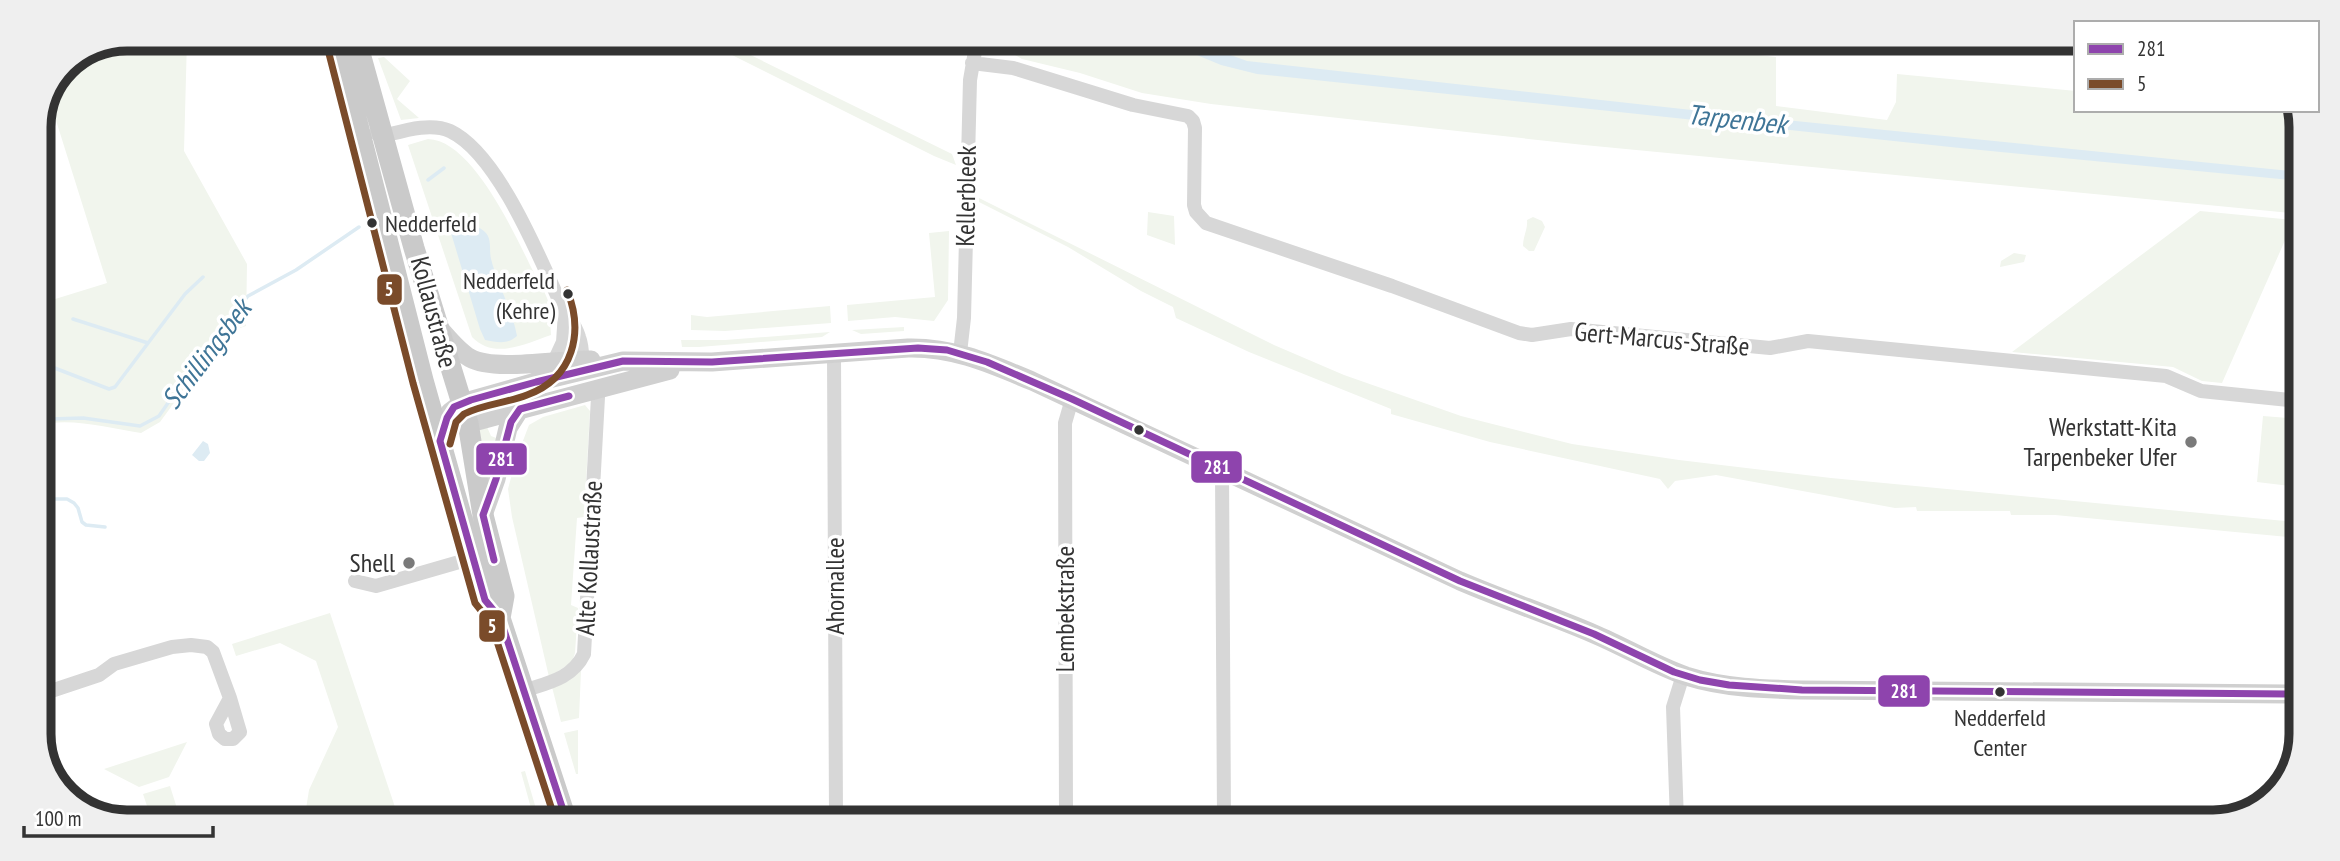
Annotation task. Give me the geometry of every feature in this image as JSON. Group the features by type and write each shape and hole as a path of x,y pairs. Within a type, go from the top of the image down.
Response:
{"main road":[{"name":"Kollaustraße","path":"338,51 429,402 485,600 500,618 563,810"},
{"name":"Kollaustraße","path":"359,51 465,413 483,514 504,596 500,618"},
{"path":"438,327 464,354 480,362 501,364 555,361 583,365 623,361 712,362 918,348 960,353 1072,399 1460,581 1592,633 1683,675 1717,684 1767,690 2289,694"},
{"path":"440,441 447,418 454,407 465,413 520,409 653,373 712,362"},
{"path":"465,413 583,365"},
{"path":"576,393 583,380 583,365"},
{"path":"429,402 447,418"},
{"path":"483,514 496,479 508,428 520,409"}],"street":[{"name":"Kellerbleek","path":"960,353 964,318 969,98 975,51"},
{"name":"Gert-Marcus-Straße","path":"972,64 1013,68 1133,105 1188,116 1195,128 1194,205 1196,212 1206,223 1396,287 1519,333 1532,335 1571,329 1770,348 1808,341 2166,376 2202,391 2289,400"},
{"path":"357,122 383,136 418,128 443,128 472,147 500,185 522,223 579,337 583,365"},
{"path":"536,382 555,361 563,342 565,313"},
{"name":"Ahornallee","path":"834,354 836,810"},
{"name":"Alte Kollaustraße","path":"523,691 557,680 573,670 583,654 598,397 596,388"},
{"name":"Lembekstraße","path":"1066,810 1065,423 1072,399"},
{"path":"1222,470 1224,810"},
{"path":"355,581 376,586 473,558"},
{"path":"51,691 99,675 114,664 172,647 191,645 207,647 213,652 230,698"},
{"path":"1677,810 1673,707 1683,675"}],"shaded area":[{"path":"187,51 184,151 247,264 246,326 225,333 160,422 141,433 77,423 51,423 51,300 107,283 53,110 64,85 73,73 98,57 112,52"},
{"path":"724,51 742,51 952,154 956,165"},
{"path":"1008,51 1721,51 1776,57 1776,106 1887,120 1896,102 1897,74 2074,91 2074,112 2288,112 2289,213 1584,145 1211,104 1142,93 1080,73 1022,59"},
{"path":"384,57 410,81 397,99 419,118 401,120 378,58"},
{"path":"428,139 444,143 460,155 490,191 547,298 551,335 520,346 500,349 490,348 472,337 408,145"},
{"path":"979,198 1274,345 1344,375 1461,416 1572,444 1679,460 1831,478 2285,521 2289,522 2289,537 2055,515 2011,515 2010,511 1917,511 1916,507 1895,508 1716,475 1675,481 1668,489 1660,479 1490,442 1391,414 1391,409 1249,352 1176,318 1173,307 1068,247 979,202"},
{"path":"2200,211 2289,220 2289,231 2222,383 2202,381 2173,367 2012,352"},
{"path":"1148,212 1174,216 1175,245 1147,235"},
{"path":"1533,217 1542,221 1545,227 1534,251 1529,251 1523,246 1523,242 1527,220"},
{"path":"949,231 948,300 934,321 895,317 848,321 847,305 935,297 929,233"},
{"path":"2014,253 2026,255 2024,262 2000,267 2001,261"},
{"path":"830,306 831,323 725,331 691,330 691,315 707,317"},
{"path":"904,327 904,331 861,334 852,330"},
{"path":"830,332 822,337 699,347 682,347 681,340 725,340"},
{"path":"585,405 590,411 584,517 577,518 571,605 578,608 575,653 572,662 549,677 508,489 529,425 543,417"},
{"path":"2263,416 2289,418 2289,486 2257,482"},
{"path":"487,427 491,436 499,439 487,478 479,430"},
{"path":"330,613 396,810 306,810 309,790 338,727 316,661 280,643 236,656 232,644"},
{"path":"581,671 579,718 561,722 552,687"},
{"path":"578,730 578,774 576,774 564,733"},
{"path":"187,742 169,777 139,787 104,769"},
{"path":"525,771 536,810 532,810 521,772"},
{"path":"170,786 178,810 148,810 143,794"}],"water":[{"name":"Tarpenbek","path":"1187,51 1220,51 1247,61 1755,117 2289,171 2289,180 1257,74 1221,65"},
{"path":"462,219 488,236 491,259 517,336 509,341 485,340 480,329 448,223 450,220"},
{"path":"203,441 208,444 210,453 204,461 199,461 192,455"}],"waterway":[{"name":"Schillingsbek","path":"428,180 444,168"},
{"name":"Schillingsbek","path":"51,419 83,418 140,426 159,416 209,344 248,296 296,270 359,227"},
{"path":"51,367 109,389 115,387 185,294 203,277"},
{"path":"73,319 148,343"},
{"path":"51,499 67,499 78,508 82,522 86,525 105,527"}],"transit line":[{"name":"5","path":"328,51 413,383 475,603 491,623 552,810"},
{"name":"5","path":"450,444 456,422 464,414 527,395 543,387 565,365 571,352 575,322 567,290"},
{"name":"281","path":"563,810 500,618 485,600 440,441 447,418 454,407 536,382 623,361 712,362 918,348 947,350 987,362 1072,399 1460,581 1594,634 1674,672 1700,680 1729,685 1802,690 2289,694"},
{"name":"281","path":"494,560 483,515 511,422 520,409 569,396"}],"place":[{"name":"Nedderfeld","path":"372,223"},
{"name":"Nedderfeld (Kehre)","path":"568,294"},
{"name":"Werkstatt-Kita Tarpenbeker Ufer","path":"2191,442"},
{"name":"Shell","path":"409,563"},
{"name":"Nedderfeld Center","path":"2000,692"}]}
